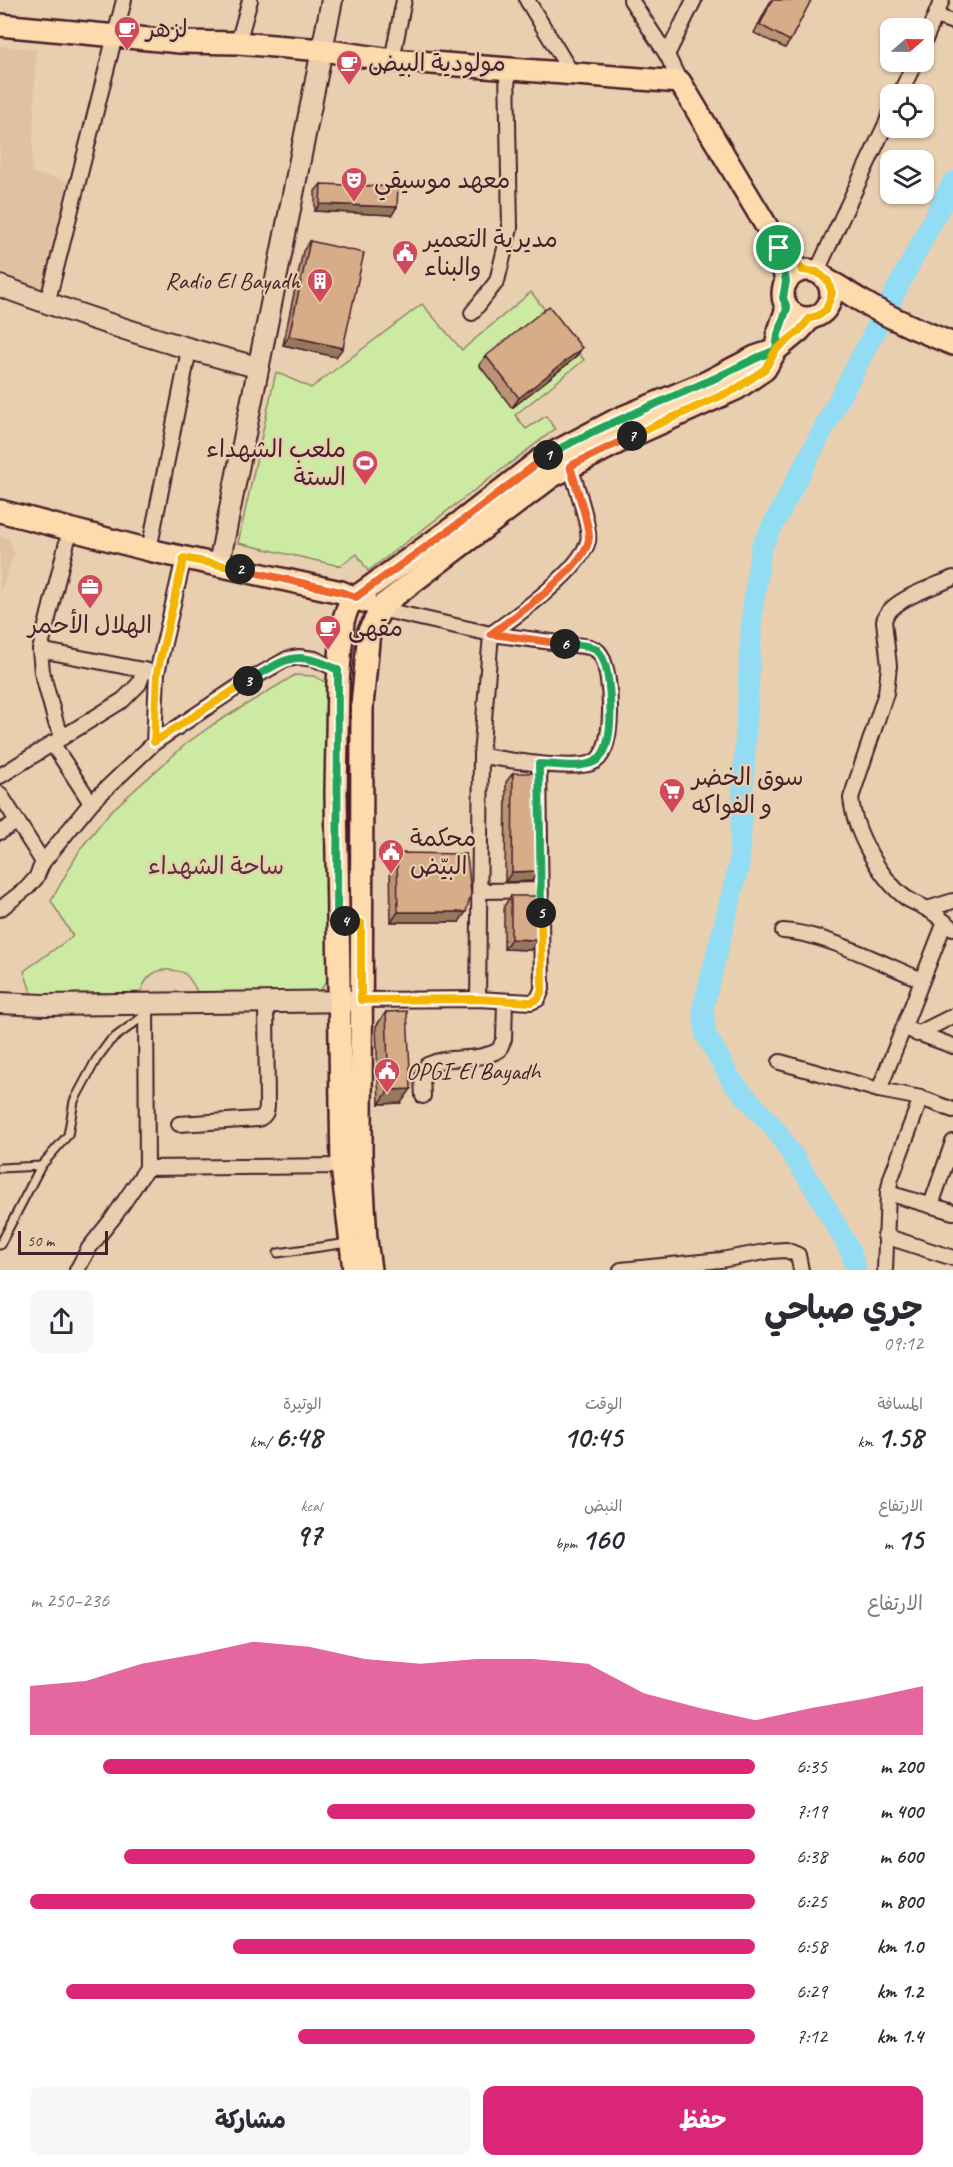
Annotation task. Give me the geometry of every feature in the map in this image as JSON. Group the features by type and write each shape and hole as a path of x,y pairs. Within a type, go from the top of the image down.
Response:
{"main road":[{"path":"0,25 115,37 322,50 392,60 680,81 779,248 808,276 832,293 829,305 822,313 810,318 799,331 776,350 765,369 736,389 565,457 540,459 462,521 356,597 348,607 343,621 338,670 337,921 350,1001 361,1153 358,1242 354,1270"},
{"path":"808,276 845,289 858,299 914,328 953,344"},
{"path":"808,276 783,298 787,308 796,315 810,318"},
{"path":"829,305 858,299"},
{"path":"776,350 778,334 787,308"},
{"path":"370,1270 358,1242 342,1166 350,1001 361,923 362,706 369,630 380,609 550,477 565,457"},
{"path":"0,511 149,550 333,590 356,597 380,609"},
{"path":"337,921 361,923"}],"street":[{"path":"47,304 124,0"},
{"path":"238,43 250,0"},
{"path":"219,564 332,0"},
{"path":"392,60 404,0"},
{"path":"527,0 572,74"},
{"path":"631,0 680,81"},
{"path":"666,55 694,0"},
{"path":"934,20 942,0"},
{"path":"936,16 953,22"},
{"path":"472,314 497,281 510,228 507,69"},
{"path":"808,276 880,135"},
{"path":"0,286 47,304 189,350 257,367"},
{"path":"149,550 189,350"},
{"path":"478,999 481,756 491,634 560,579 576,562 587,544 587,528 565,457"},
{"path":"70,530 40,650 42,672 56,723 57,740 91,803"},
{"path":"154,742 151,672 184,558"},
{"path":"879,1090 922,980 949,925 927,909 907,899 893,887 863,840 850,798 886,693 889,666 885,614 896,604 952,580"},
{"path":"380,609 491,634 590,646 597,650 603,658 610,696 608,739 603,752 592,763 539,764 481,756"},
{"path":"40,650 151,672"},
{"path":"0,909 27,888 36,878 43,862 91,803 154,742 239,686 287,659 299,657 315,659 338,670"},
{"path":"0,776 123,700 151,672"},
{"path":"0,1003 145,1010 350,1001 478,999 536,1001 542,990 539,764"},
{"path":"0,794 43,862"},
{"path":"0,832 17,822"},
{"path":"480,891 540,890"},
{"path":"927,909 953,901"},
{"path":"783,931 795,931 830,942 922,980"},
{"path":"423,1096 422,1078 427,1065 442,1060 480,1057 499,1050 504,1039 505,1001"},
{"path":"179,1124 258,1119 263,1116 267,1110 266,1003"},
{"path":"77,1270 147,1168 145,1010"},
{"path":"917,1034 953,1016"},
{"path":"904,1028 953,1046"},
{"path":"780,1062 879,1090 921,1098 953,1110"},
{"path":"885,1270 885,1236 891,1178 921,1098"},
{"path":"931,1205 953,1142"},
{"path":"147,1168 342,1166"},
{"path":"888,1193 953,1212"},
{"path":"885,1236 953,1258"},
{"path":"621,1270 721,1260 786,1250 798,1255 801,1270"}],"lane":[{"path":"0,1245 41,1166 68,1135 74,1101 96,1060 110,1041 145,1010"},
{"path":"0,1168 41,1166"},
{"path":"278,1253 358,1242"}],"shaded area":[{"path":"0,46 36,49 32,173 75,183 45,296 0,280"},
{"path":"0,536 8,538 14,552 0,594"}],"green space":[{"name":"ملعب الشهداء الستة","path":"531,292 584,360 515,415 526,429 546,416 555,429 368,571 357,554 340,566 238,543 276,372 311,388 422,304 462,350"},
{"name":"ساحة الشهداء","path":"295,675 314,676 327,683 331,705 328,779 327,981 319,992 198,994 184,973 164,970 154,973 146,980 139,997 100,993 32,995 24,971 73,936 51,901 81,848 110,812 187,743"}],"building":[{"path":"772,0 811,0 790,41 760,25"},
{"path":"321,184 398,187 397,207 320,204"},
{"name":"Radio El Bayadh","path":"310,241 364,253 343,348 289,336"},
{"path":"549,306 582,348 519,398 486,356"},
{"path":"513,773 537,773 538,871 512,872"},
{"path":"397,853 466,854 471,894 466,912 398,912"},
{"path":"511,896 538,896 537,940 511,939"},
{"path":"407,1011 411,1089 389,1090 386,1012"}],"waterway":[{"path":"856,1270 850,1250 817,1192 775,1129 732,1081 706,1035 703,1008 739,865 752,615 761,548 953,182"}],"place":[{"name":"لزهر","path":"127,52"},
{"name":"مولودية البيض","path":"349,86"},
{"name":"معهد موسيقي","path":"354,203"},
{"name":"مديرية التعمير والبناء","path":"405,276"},
{"name":"Radio El Bayadh","path":"320,304"},
{"name":"ملعب الشهداء الستة","path":"365,486"},
{"name":"الهلال الأحمر","path":"90,610"},
{"name":"مقهى","path":"328,651"},
{"name":"سوق الخضر و الفواكه","path":"672,814"},
{"name":"محكمة البيّض","path":"391,875"},
{"name":"OPGI El Bayadh","path":"387,1094"}],"route":[{"path":"779,248 786,281 783,298 787,308 778,334 776,350 755,357 707,382 616,420 540,459 462,521 356,597 219,564 184,558 157,673 154,742 239,686 287,659 299,657 315,659 338,670 337,921 361,923 361,1000 478,999 531,1002 536,1001 540,996 542,990 539,764 580,765 592,763 598,759 608,739 610,696 603,658 597,650 590,646 491,634 560,579 576,562 587,544 589,538 587,528 570,466 736,389 765,369 776,350 799,331 810,318 826,310 832,293 828,281 817,272 802,270 796,260 779,248"}]}
